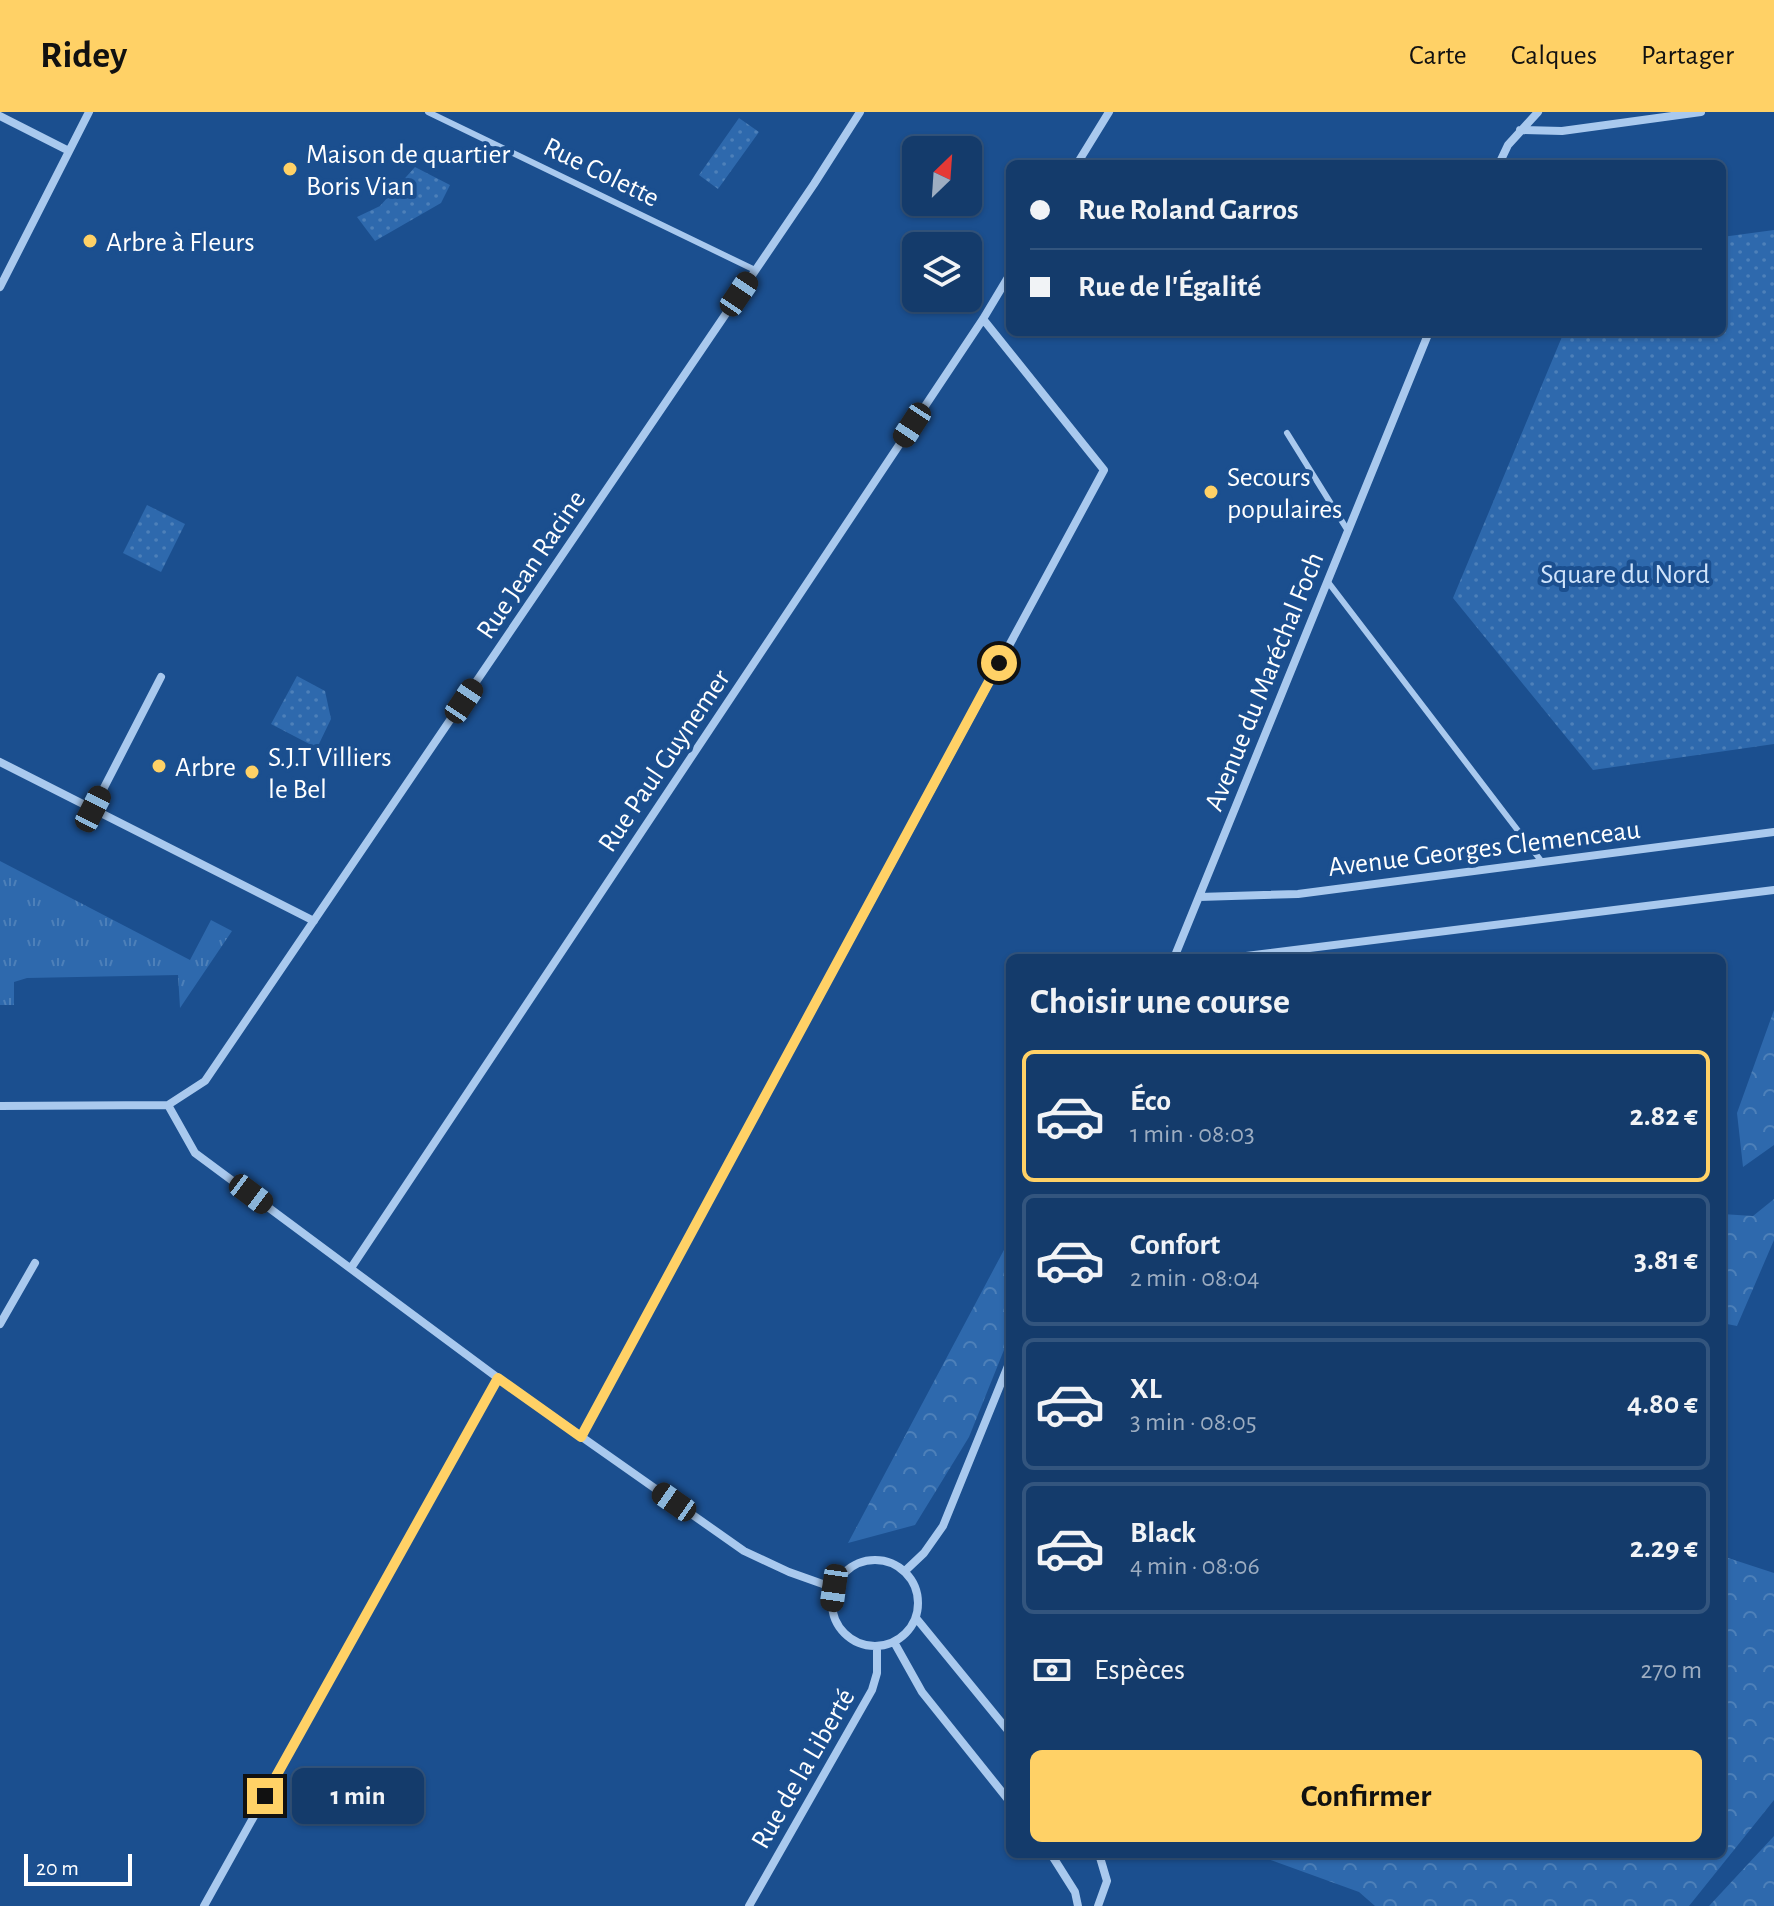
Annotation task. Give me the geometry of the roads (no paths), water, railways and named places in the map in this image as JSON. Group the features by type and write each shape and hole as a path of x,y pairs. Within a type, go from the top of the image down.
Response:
{"street":[{"path":"0,287 89,112"},
{"name":"Rue Jean Racine","path":"168,1105 205,1081 860,112"},
{"path":"1079,160 1109,112"},
{"path":"1501,160 1508,145 1538,112"},
{"path":"1520,130 1562,131 1701,112"},
{"path":"0,116 69,151"},
{"name":"Rue Paul Guynemer","path":"351,1268 1006,281"},
{"path":"581,1437 1104,470 983,319"},
{"name":"Avenue du Maréchal Foch","path":"1176,954 1427,336"},
{"path":"93,809 161,677"},
{"path":"0,762 314,921"},
{"name":"Avenue Georges Clemenceau","path":"1199,897 1298,894 1774,832"},
{"path":"1262,954 1774,890"},
{"path":"0,1106 168,1105 195,1153 498,1378 744,1551 834,1588"},
{"path":"0,1324 35,1263"},
{"path":"905,1571 924,1553 943,1526 1006,1371"},
{"path":"204,1906 498,1378"},
{"path":"873,1559 890,1561 905,1571 915,1584 919,1601 916,1618 907,1632 894,1642 877,1646 860,1644 845,1635 835,1621 832,1604 834,1588 843,1573 857,1563 873,1559"},
{"path":"916,1618 1006,1728"},
{"path":"894,1642 922,1692 1006,1797"},
{"name":"Rue de la Liberté","path":"749,1906 872,1690 877,1673 877,1646"},
{"path":"1054,1858 1075,1892 1078,1906"},
{"path":"1098,1906 1107,1881 1100,1858"}],"lane":[{"name":"Rue Colette","path":"428,112 755,270"},
{"path":"1287,433 1348,531"},
{"path":"1328,582 1542,862"}],"place":[{"name":"Maison de quartier Boris Vian","path":"290,169"},
{"name":"Arbre à Fleurs","path":"90,241"},
{"name":"Secours populaires","path":"1211,492"},
{"name":"Arbre","path":"159,766"},
{"name":"S.J.T Villiers le Bel","path":"252,772"}],"park label":[{"name":"Square du Nord","path":"1625,573"}]}
